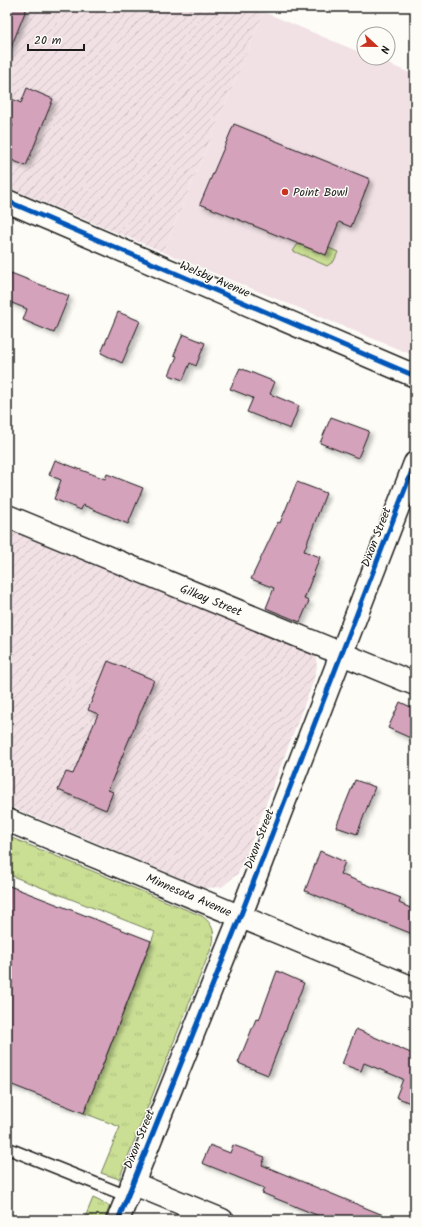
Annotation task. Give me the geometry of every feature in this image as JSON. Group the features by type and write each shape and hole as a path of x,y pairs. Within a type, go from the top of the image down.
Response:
{"street":[{"name":"Welsby Avenue","path":"7,201 415,376"},
{"name":"Dixon Street","path":"118,1220 240,917 415,463"},
{"name":"Gilkay Street","path":"7,516 415,684"},
{"name":"Minnesota Avenue","path":"7,820 415,989"},
{"path":"129,1190 222,1220"}],"lane":[{"path":"7,1148 129,1190"}],"shaded area":[{"path":"7,7 252,7 264,12 163,252 7,187"},
{"path":"264,12 356,51 356,66 393,66 415,75 415,356 163,252"},
{"path":"7,523 313,652 317,667 313,682 245,858 238,873 222,887 204,888 7,805"}],"green space":[{"path":"298,244 326,255 329,248 338,252 334,261 327,266 293,251"},
{"path":"7,836 202,916 209,922 213,929 214,937 212,946 119,1179 101,1173 120,1127 84,1113 155,932 7,874"},
{"path":"93,1198 110,1206 104,1220 84,1220"}],"building":[{"path":"7,7 27,7 8,55 7,55"},
{"path":"27,88 53,99 26,166 7,158 7,138 13,125 7,122 7,97 21,103"},
{"name":"Point Bowl","path":"234,124 370,179 351,227 339,222 326,255 200,204"},
{"path":"11,273 69,296 54,333 23,320 27,309 7,301 7,283"},
{"path":"118,312 140,321 122,363 101,353"},
{"path":"183,334 205,343 196,366 190,363 183,380 169,375 177,356 174,355"},
{"path":"240,368 275,382 270,394 299,406 290,429 247,412 253,398 230,389"},
{"path":"331,417 369,431 358,458 320,443"},
{"path":"55,460 105,479 107,474 143,488 128,524 83,505 81,510 54,499 61,480 49,475"},
{"path":"297,482 326,493 304,551 320,557 304,599 309,601 300,622 266,608 274,588 251,579 278,522 280,523"},
{"path":"108,661 154,680 108,790 113,792 106,810 58,790 66,772 73,774 98,714 88,710"},
{"path":"400,702 415,709 415,740 388,728"},
{"path":"355,780 375,787 357,834 336,827"},
{"path":"320,851 345,862 340,874 401,898 399,903 415,910 415,935 305,891"},
{"path":"7,885 151,941 84,1113 7,1083"},
{"path":"277,971 304,983 268,1075 238,1063 256,1019 259,1020"},
{"path":"356,1029 413,1054 415,1052 415,1105 396,1097 403,1079 364,1063 361,1071 342,1064"},
{"path":"210,1145 230,1153 233,1145 265,1157 262,1165 395,1220 329,1220 262,1193 264,1188 202,1163"}],"cycle path":[{"path":"7,201 415,376"},
{"path":"118,1220 240,917 415,463"}],"place":[{"name":"Point Bowl","path":"285,192"}]}
